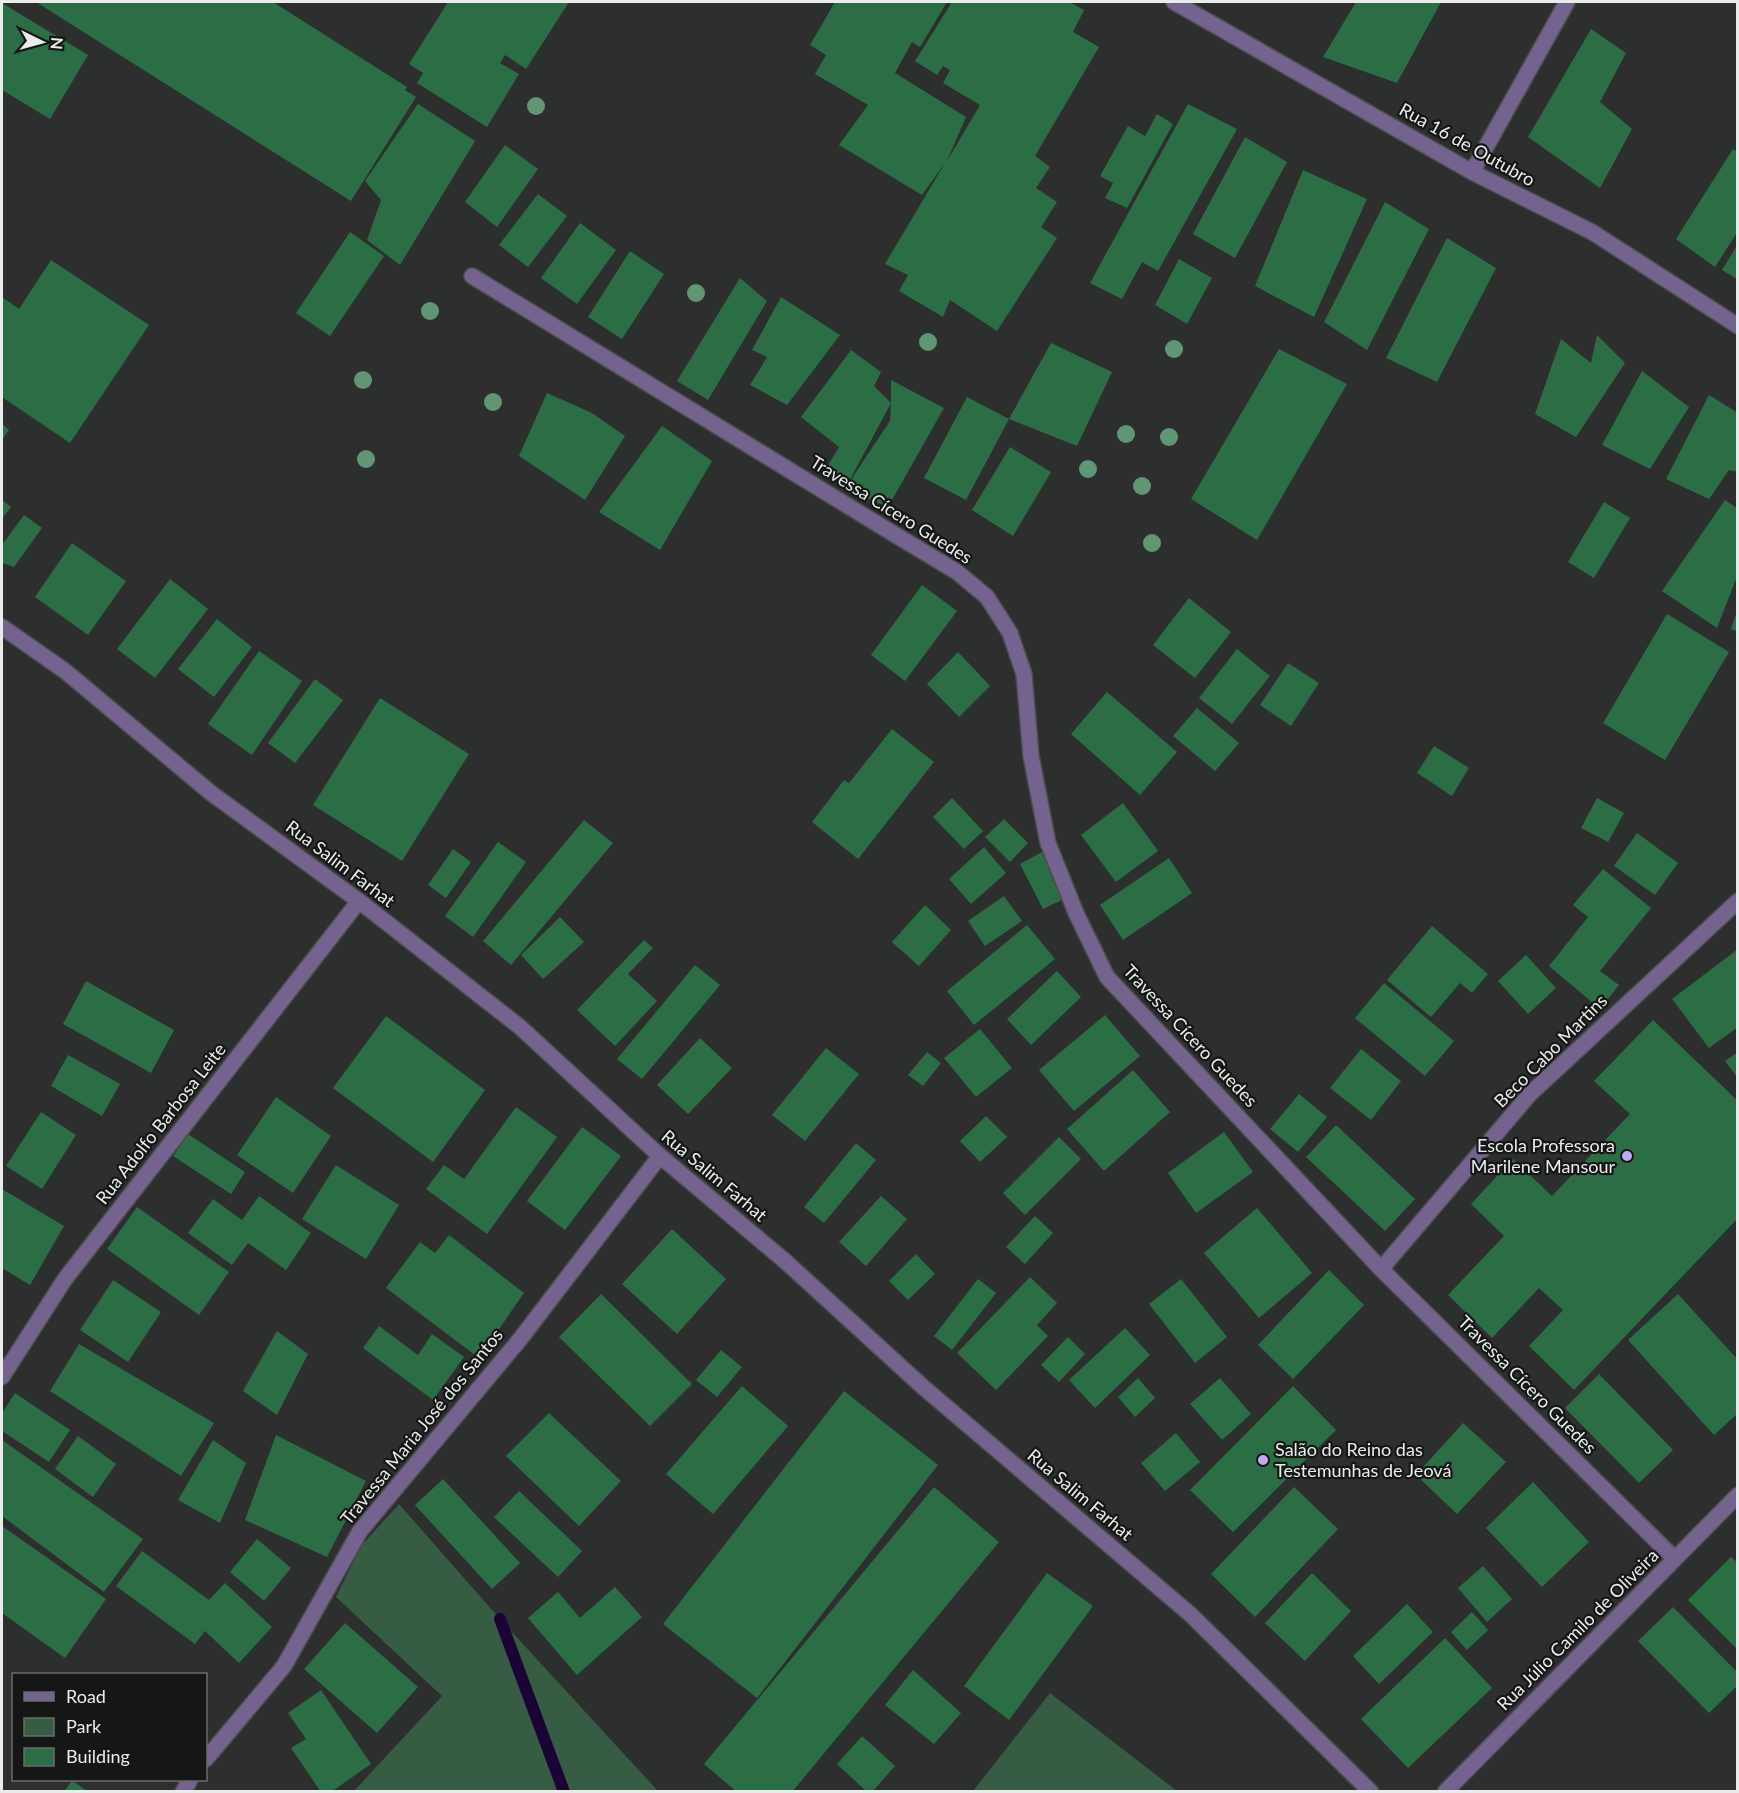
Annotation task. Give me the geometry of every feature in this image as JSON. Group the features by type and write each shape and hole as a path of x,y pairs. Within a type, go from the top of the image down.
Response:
{"street":[{"name":"Rua 16 de Outubro","path":"1174,2 1472,172 1592,232 1737,327"},
{"path":"1472,172 1567,2"},
{"name":"Travessa Cícero Guedes","path":"472,276 884,528 910,541 957,572 987,597 1010,633 1024,674 1030,756 1048,843 1076,913 1107,977 1381,1269 1676,1559"},
{"name":"Rua Salim Farhat","path":"2,627 64,672 211,793 359,901 520,1027 660,1156 785,1261 923,1387 1190,1614 1371,1791"},
{"name":"Beco Cabo Martins","path":"1381,1269 1530,1094 1737,900"},
{"name":"Rua Adolfo Barbosa Leite","path":"2,1377 64,1279 359,901"},
{"name":"Travessa Maria José dos Santos","path":"207,1758 284,1666 360,1531 521,1338 660,1156"},
{"name":"Rua Júlio Camilo de Oliveira","path":"1445,1791 1737,1495"}],"green space":[{"path":"399,1504 500,1619 658,1791 354,1791 442,1696 336,1597 361,1546"},
{"path":"1050,1693 1177,1791 973,1791"}],"building":[{"path":"36,2 273,2 407,87 405,90 416,97 351,201"},
{"path":"448,2 569,2 526,69 505,55 500,63 519,74 487,127 417,83 423,73 409,64"},
{"path":"835,2 947,2 920,47 912,42 895,73 966,117 947,161 980,105 943,83 950,70 943,66 937,75 915,61 952,2 1069,2 1084,10 1073,32 1099,47 1035,156 1050,167 1036,188 1057,202 1041,227 1057,238 997,331 950,300 943,317 899,291 908,275 885,264 945,163 922,195 839,145 868,105 815,74 826,55 810,45"},
{"path":"1356,2 1441,2 1397,83 1323,57"},
{"path":"2,3 88,55 50,119 2,90"},
{"path":"1591,29 1626,53 1600,102 1632,129 1600,188 1528,137"},
{"path":"418,104 475,141 400,265 367,240 381,200 365,181"},
{"path":"1188,104 1237,129 1158,271 1142,262 1122,299 1090,283"},
{"path":"1157,114 1173,124 1127,208 1105,198 1113,183 1100,176 1128,126 1145,136"},
{"path":"1245,137 1287,162 1235,258 1193,234"},
{"path":"505,145 538,169 497,227 465,202"},
{"path":"1733,149 1738,152 1738,231 1715,267 1676,239"},
{"path":"1303,170 1367,199 1314,317 1255,286"},
{"path":"538,194 567,216 528,267 499,245"},
{"path":"1385,202 1429,229 1367,350 1324,322"},
{"path":"580,223 616,250 577,304 541,278"},
{"path":"350,232 384,256 330,336 296,313"},
{"path":"1447,238 1496,268 1437,382 1386,358"},
{"path":"1738,244 1738,280 1722,270"},
{"path":"630,251 664,274 622,339 588,317"},
{"path":"1179,259 1212,278 1187,324 1155,305"},
{"path":"51,260 149,325 70,443 2,397 2,297 19,309"},
{"path":"740,278 767,301 708,400 677,381"},
{"path":"781,297 840,335 787,405 750,385 767,357 752,350"},
{"path":"1597,335 1625,363 1576,437 1535,414 1561,339 1591,363"},
{"path":"1051,343 1112,372 1077,446 1009,419"},
{"path":"1279,349 1347,384 1257,540 1191,499"},
{"path":"851,350 881,372 874,386 891,403 891,380 944,408 888,507 845,489 826,469 839,447 801,417","holes":["891,403 890,421 846,487"]},
{"path":"1642,371 1689,407 1650,469 1602,445"},
{"path":"547,393 592,413 625,436 585,500 519,456"},
{"path":"1709,395 1738,413 1738,472 1729,470 1709,499 1666,479"},
{"path":"967,397 1009,419 966,500 924,478"},
{"path":"2,424 9,430 2,440"},
{"path":"662,426 712,461 660,550 599,512"},
{"path":"1010,447 1051,472 1013,536 972,510"},
{"path":"2,500 11,507 2,519"},
{"path":"1725,500 1738,509 1738,574 1717,628 1662,591"},
{"path":"1604,502 1630,518 1594,578 1568,562"},
{"path":"24,515 42,528 14,567 2,563 2,545"},
{"path":"72,543 126,581 88,635 35,597"},
{"path":"170,579 208,609 155,678 117,649"},
{"path":"922,585 957,611 905,681 871,655"},
{"path":"1189,598 1231,632 1195,678 1153,645"},
{"path":"1738,608 1738,632 1731,629"},
{"path":"1667,614 1729,652 1665,760 1603,723"},
{"path":"217,619 252,647 214,697 178,669"},
{"path":"1237,649 1270,676 1232,724 1199,698"},
{"path":"259,651 302,681 252,755 208,724"},
{"path":"958,652 990,686 959,717 927,684"},
{"path":"1288,663 1319,683 1291,726 1260,705"},
{"path":"315,679 343,700 295,763 268,743"},
{"path":"1107,692 1177,752 1140,795 1071,734"},
{"path":"380,698 469,754 402,861 313,805"},
{"path":"1197,708 1239,743 1215,771 1173,736"},
{"path":"892,729 934,762 858,859 812,822 844,780 849,783"},
{"path":"1434,746 1469,768 1452,796 1417,773"},
{"path":"952,798 983,831 964,849 933,817"},
{"path":"1597,798 1624,813 1608,842 1581,828"},
{"path":"1123,803 1158,851 1116,882 1081,835"},
{"path":"1004,819 1028,843 1010,862 985,837"},
{"path":"584,820 613,843 511,965 483,941"},
{"path":"1637,833 1678,863 1655,895 1614,866"},
{"path":"498,842 526,862 473,937 445,916"},
{"path":"984,847 1006,873 971,904 949,879"},
{"path":"453,849 471,862 446,898 428,885"},
{"path":"1042,852 1066,898 1043,909 1020,864"},
{"path":"1169,858 1192,893 1123,940 1100,905"},
{"path":"1603,869 1651,908 1600,971 1619,985 1600,1009 1549,966 1588,917 1573,905"},
{"path":"1004,896 1022,921 985,946 968,921"},
{"path":"925,905 951,930 919,966 892,942"},
{"path":"560,917 584,942 543,979 521,955"},
{"path":"1027,925 1055,959 974,1025 947,991"},
{"path":"1432,926 1488,974 1472,993 1460,983 1431,1017 1387,980"},
{"path":"644,940 653,948 628,974 657,1001 615,1046 577,1010"},
{"path":"1738,949 1738,1027 1709,1048 1672,999"},
{"path":"1526,955 1556,988 1528,1014 1498,981"},
{"path":"695,965 720,985 642,1079 617,1059"},
{"path":"1057,971 1081,997 1031,1045 1007,1019"},
{"path":"86,981 174,1030 151,1073 63,1024"},
{"path":"1384,983 1454,1041 1425,1076 1355,1018"},
{"path":"1105,1015 1140,1056 1074,1111 1039,1070"},
{"path":"386,1016 485,1090 433,1162 333,1088"},
{"name":"Escola Professora Marilene Mansour","path":"1653,1020 1738,1101 1738,1218 1574,1390 1529,1346 1563,1310 1539,1288 1492,1338 1448,1295 1504,1236 1471,1204 1513,1159 1552,1196 1630,1114 1594,1081"},
{"path":"980,1029 1012,1068 976,1097 944,1058"},
{"path":"700,1038 732,1068 688,1114 657,1085"},
{"path":"826,1048 859,1074 805,1141 772,1115"},
{"path":"1361,1049 1401,1081 1371,1120 1330,1088"},
{"path":"927,1052 941,1063 923,1086 908,1075"},
{"path":"1738,1052 1738,1078 1725,1061"},
{"path":"68,1055 120,1084 102,1116 51,1086"},
{"path":"1133,1070 1170,1112 1104,1171 1067,1129"},
{"path":"1299,1094 1327,1117 1298,1152 1270,1129"},
{"path":"276,1097 331,1136 293,1193 237,1155"},
{"path":"516,1107 557,1137 487,1234 426,1189 444,1165 464,1179"},
{"path":"41,1112 76,1135 42,1189 6,1166"},
{"path":"986,1116 1007,1137 980,1162 960,1141"},
{"path":"1336,1125 1415,1199 1385,1231 1306,1157"},
{"path":"582,1127 621,1156 565,1230 527,1201"},
{"path":"1224,1132 1253,1172 1196,1213 1168,1173"},
{"path":"188,1134 245,1172 231,1194 173,1156"},
{"path":"1059,1137 1081,1159 1025,1215 1003,1193"},
{"path":"856,1143 876,1160 824,1223 804,1207"},
{"path":"336,1165 399,1205 366,1259 302,1219"},
{"path":"2,1189 64,1226 30,1285 2,1268"},
{"path":"259,1196 311,1233 286,1270 248,1243 232,1265 188,1233 213,1199 242,1220"},
{"path":"881,1196 907,1219 866,1266 839,1242"},
{"path":"137,1207 229,1272 199,1315 107,1249"},
{"path":"1257,1208 1312,1273 1259,1318 1204,1253"},
{"path":"1035,1216 1053,1233 1025,1264 1006,1247"},
{"path":"672,1229 726,1279 677,1334 622,1284"},
{"path":"449,1235 524,1293 479,1358 386,1288 420,1242 435,1253"},
{"path":"916,1254 935,1274 908,1300 889,1281"},
{"path":"1329,1270 1364,1305 1293,1379 1258,1345"},
{"path":"1030,1277 1057,1303 1037,1325 1048,1336 996,1390 957,1353"},
{"path":"978,1279 996,1293 952,1350 934,1336"},
{"path":"1181,1279 1227,1337 1195,1363 1149,1304"},
{"path":"113,1280 161,1312 128,1362 80,1330"},
{"path":"601,1294 692,1384 650,1426 559,1337"},
{"path":"1678,1294 1738,1360 1738,1413 1714,1435 1628,1340"},
{"path":"379,1326 418,1355 432,1334 464,1357 433,1400 363,1348"},
{"path":"1125,1328 1150,1355 1095,1408 1069,1380"},
{"path":"277,1331 308,1354 277,1415 243,1391"},
{"path":"1068,1337 1085,1354 1059,1382 1041,1365"},
{"path":"79,1344 214,1423 181,1476 50,1391"},
{"path":"721,1350 742,1367 717,1397 696,1380"},
{"path":"1599,1374 1673,1450 1639,1483 1565,1408"},
{"path":"1138,1378 1155,1398 1135,1417 1118,1397"},
{"path":"1220,1378 1251,1414 1222,1440 1190,1404"},
{"path":"742,1386 788,1426 713,1514 666,1474"},
{"name":"Salão do Reino das Testemunhas de Jeová","path":"1293,1386 1336,1430 1233,1532 1190,1490"},
{"path":"844,1391 938,1465 757,1698 663,1624"},
{"path":"15,1393 70,1430 49,1462 2,1431 2,1413"},
{"path":"549,1413 621,1481 579,1526 506,1456"},
{"path":"1463,1423 1506,1462 1457,1514 1416,1475"},
{"path":"1176,1433 1200,1462 1165,1491 1141,1463"},
{"path":"276,1435 366,1481 327,1557 245,1520"},
{"path":"78,1436 116,1464 93,1497 55,1469"},
{"path":"2,1440 143,1539 104,1592 2,1516"},
{"path":"213,1440 246,1463 220,1523 178,1500"},
{"path":"443,1479 520,1563 492,1589 415,1505"},
{"path":"1533,1482 1589,1542 1542,1587 1486,1528"},
{"path":"934,1487 999,1542 792,1792 737,1792 704,1764"},
{"path":"1294,1487 1338,1529 1255,1617 1211,1574"},
{"path":"519,1491 582,1551 558,1577 494,1517"},
{"path":"2,1526 106,1599 65,1658 2,1613"},
{"path":"257,1539 291,1568 264,1601 230,1572"},
{"path":"142,1551 209,1600 225,1583 272,1627 239,1663 205,1631 195,1644 116,1586"},
{"path":"1731,1557 1738,1563 1738,1650 1688,1600"},
{"path":"1483,1566 1512,1599 1487,1622 1458,1588"},
{"path":"1047,1573 1093,1606 1009,1720 964,1686"},
{"path":"1312,1573 1351,1611 1305,1661 1265,1623"},
{"path":"615,1587 642,1617 577,1675 528,1618 558,1592 580,1618"},
{"path":"1407,1604 1433,1632 1379,1684 1353,1656"},
{"path":"1673,1607 1738,1673 1738,1685 1709,1713 1638,1641"},
{"path":"1472,1612 1488,1630 1467,1650 1451,1632"},
{"path":"345,1623 418,1687 377,1733 304,1669"},
{"path":"1445,1638 1492,1688 1408,1768 1361,1719"},
{"path":"913,1670 961,1713 934,1744 885,1705"},
{"path":"321,1690 371,1764 331,1792 321,1792 291,1748 306,1739 288,1713"},
{"path":"862,1736 895,1766 872,1792 867,1792 837,1764"},
{"path":"73,1781 88,1792 64,1792"}],"waterway":[{"path":"500,1619 564,1792"}],"place":[{"name":"Escola Professora Marilene Mansour","path":"1627,1156"},
{"name":"Salão do Reino das Testemunhas de Jeová","path":"1263,1460"}]}
